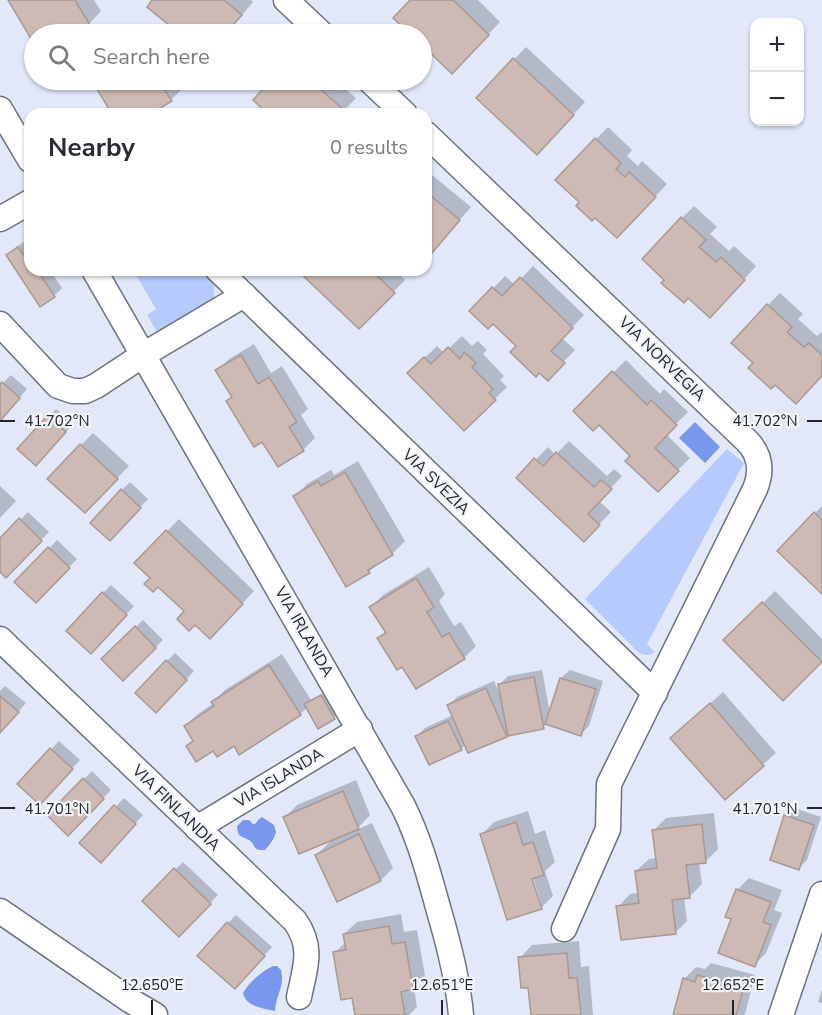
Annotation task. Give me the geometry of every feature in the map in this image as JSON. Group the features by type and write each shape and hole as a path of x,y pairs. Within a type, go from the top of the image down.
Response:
{"street":[{"path":"286,0 311,24"},
{"path":"380,90 399,108"},
{"path":"0,109 24,150"},
{"name":"VIA NORVEGIA","path":"432,140 748,442 758,457 760,472 756,489 609,784 608,829 564,929"},
{"path":"0,219 24,205"},
{"name":"VIA IRLANDA","path":"97,276 398,796 417,839 430,877 452,956 461,1015"},
{"name":"VIA SVEZIA","path":"224,276 655,693"},
{"path":"0,324 54,383 61,388 79,391 90,389 244,295"},
{"name":"VIA FINLANDIA","path":"0,639 291,917 302,932 306,944 307,956 299,997"},
{"name":"VIA ISLANDA","path":"198,828 360,729"},
{"path":"781,1015 822,894"},
{"path":"0,911 155,1015"}],"shaded area":[{"path":"137,276 206,276 214,286 213,300 159,335 147,315 156,309"},
{"path":"727,449 744,463 647,644 655,652 647,655 640,653 585,599"}],"water":[{"path":"695,422 720,447 705,463 679,438"},
{"path":"262,817 274,825 276,832 272,842 265,850 256,849 249,840 240,836 237,826 243,820 249,820 255,824"},
{"path":"273,966 281,970 282,976 275,1011 251,1004 243,993 248,985"}],"building":[{"path":"8,0 75,0 89,24 24,24 24,27"},
{"path":"152,0 224,0 242,15 234,24 168,24 147,7"},
{"path":"410,0 453,0 489,35 452,74 432,55 432,24 399,24 393,18"},
{"path":"513,58 574,115 537,155 476,98"},
{"path":"97,90 165,90 172,101 161,108 108,108"},
{"path":"262,90 321,90 342,108 262,108 253,100"},
{"path":"595,138 621,163 616,169 625,177 629,172 656,197 617,238 595,218 592,221 576,206 579,202 555,180"},
{"path":"432,197 460,220 432,253"},
{"path":"681,217 706,240 699,247 716,262 721,257 745,280 710,318 688,298 684,303 661,283 664,280 642,259"},
{"path":"18,247 24,256 24,276 41,276 55,297 40,307 6,255"},
{"path":"303,276 377,276 395,293 359,329"},
{"path":"520,277 573,328 551,351 565,363 548,381 539,373 536,377 510,352 516,346 493,324 488,329 469,311 492,287 502,296"},
{"path":"767,304 792,327 787,332 804,347 809,343 822,355 822,376 796,404 775,385 771,389 748,368 753,363 731,343"},
{"path":"448,347 460,359 464,352 476,363 472,367 493,389 489,393 496,400 464,431 407,373 424,357 431,364"},
{"path":"241,355 258,384 269,377 297,422 289,427 304,451 278,467 262,442 254,447 226,401 232,397 215,370"},
{"path":"612,371 647,405 651,400 677,425 655,448 679,471 658,492 625,461 630,456 599,425 593,431 573,411"},
{"path":"2,382 20,398 0,421 0,384"},
{"path":"47,416 66,432 36,466 17,449"},
{"path":"80,444 118,479 85,513 47,479"},
{"path":"556,452 594,487 601,480 612,489 588,514 600,525 584,542 516,478 534,458 543,466"},
{"path":"345,472 393,555 368,570 370,573 346,587 293,496 318,481 321,486"},
{"path":"121,489 141,508 110,541 90,523"},
{"path":"814,512 822,520 822,594 777,551"},
{"path":"19,518 42,541 6,578 0,572 0,538"},
{"path":"166,530 243,604 210,639 195,625 189,631 177,619 184,611 158,587 153,592 144,584 150,578 134,563"},
{"path":"48,547 70,568 36,603 14,582"},
{"path":"416,578 434,607 427,612 442,637 449,633 465,659 416,689 402,667 397,670 377,638 386,633 369,607"},
{"path":"102,592 127,615 91,654 66,631"},
{"path":"762,602 822,662 783,701 723,640"},
{"path":"135,626 156,648 123,681 101,659"},
{"path":"166,660 187,680 156,713 135,693"},
{"path":"269,665 301,715 239,755 234,746 217,757 213,751 196,762 186,746 193,741 184,726 214,706 211,702"},
{"path":"534,677 544,729 508,736 498,684"},
{"path":"560,678 596,689 581,736 545,724"},
{"path":"486,688 507,737 468,753 447,705"},
{"path":"321,695 335,719 318,729 304,704"},
{"path":"0,696 19,712 0,733"},
{"path":"710,703 764,766 725,800 670,738"},
{"path":"448,721 462,750 429,765 415,736"},
{"path":"50,748 73,769 40,805 17,784"},
{"path":"83,778 104,799 68,836 47,815"},
{"path":"343,791 359,829 299,854 283,817"},
{"path":"114,805 136,824 101,863 79,843"},
{"path":"784,815 814,825 799,870 770,860"},
{"path":"516,822 523,845 533,842 544,875 532,879 542,909 507,920 480,834"},
{"path":"702,824 706,863 686,865 690,898 672,900 676,934 621,940 616,906 639,903 635,871 657,868 652,830"},
{"path":"359,834 381,881 337,902 315,855"},
{"path":"174,868 211,904 179,937 142,901"},
{"path":"736,889 771,902 763,922 771,925 755,967 718,953 731,919 725,917"},
{"path":"227,922 265,956 235,989 197,956"},
{"path":"389,926 392,944 405,942 413,989 401,992 405,1015 355,1015 352,998 341,1000 333,952 346,950 343,934"},
{"path":"567,953 569,978 577,978 581,1015 531,1015 528,988 521,988 518,957"},
{"path":"697,975 744,987 736,1015 673,1015 683,978 695,982"}]}
